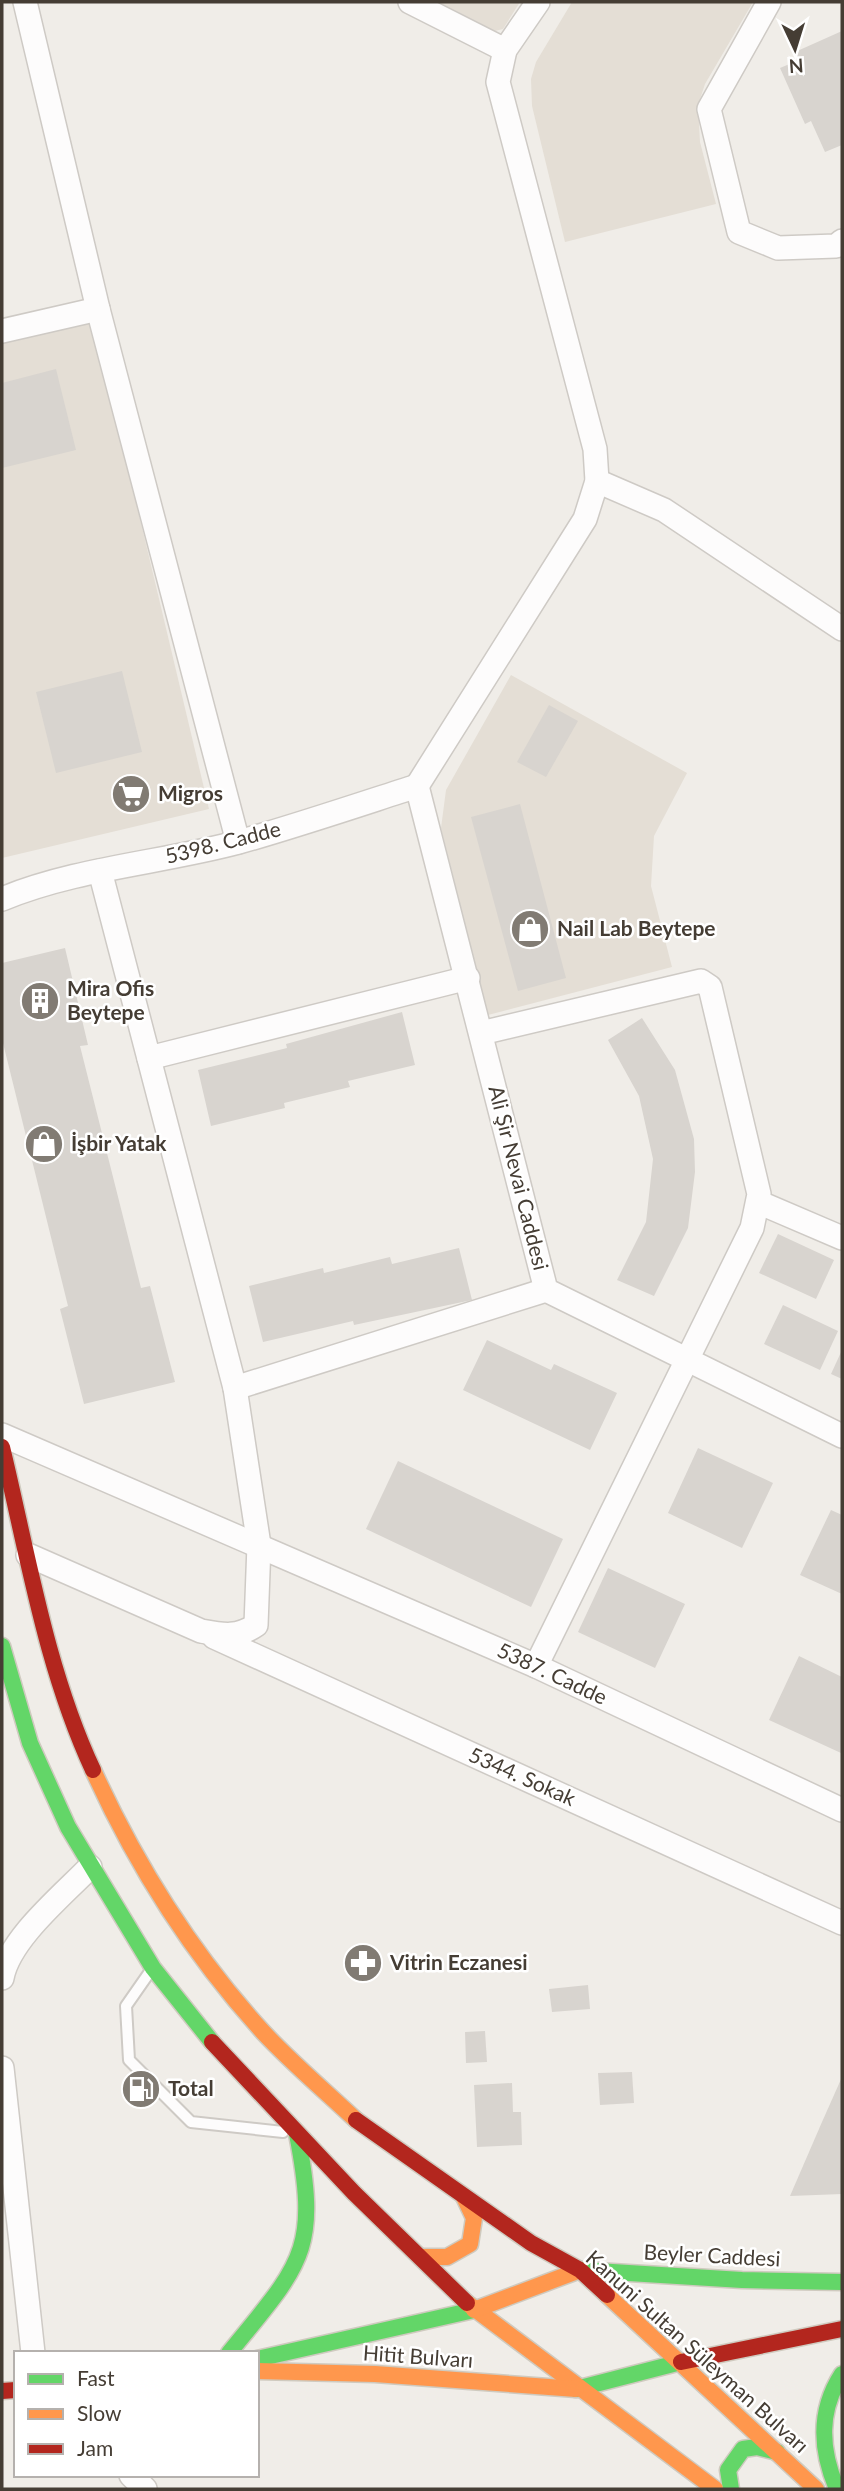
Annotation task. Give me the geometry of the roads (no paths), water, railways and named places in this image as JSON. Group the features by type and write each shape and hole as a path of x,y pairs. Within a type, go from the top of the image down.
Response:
{"main road":[{"name":"Kanuni Sultan Süleyman Bulvarı","path":"2,1447 52,1657 76,1734 124,1836 176,1922 264,2033 312,2081 369,2130 464,2197 531,2243 580,2270 816,2489"},
{"path":"2,1646 16,1701 46,1784 90,1867 153,1968 209,2039 297,2134 474,2310 576,2389 715,2489"},
{"path":"231,2351 282,2290 305,2249 310,2213 309,2190 297,2134"},
{"path":"421,2257 447,2257 470,2244 474,2218 464,2197"},
{"name":"Beyler Caddesi","path":"580,2270 842,2283"},
{"name":"Hitit Bulvarı","path":"259,2360 474,2310 580,2270"},
{"path":"576,2389 681,2361 842,2329"},
{"name":"Hitit Bulvarı","path":"259,2371 375,2374 576,2389"},
{"path":"837,2489 827,2468 822,2442 829,2395 842,2374"},
{"path":"731,2489 729,2470 743,2449 757,2447 777,2452"}],"street":[{"path":"25,2 98,309 238,842"},
{"path":"410,2 505,50"},
{"path":"417,786 585,519 597,481 595,449 498,82 505,50 538,2"},
{"path":"769,2 709,109 739,232 778,248 836,246 842,241"},
{"path":"2,331 98,309"},
{"path":"597,481 664,510 842,629"},
{"name":"5398. Cadde","path":"2,891 26,889 238,842 417,786"},
{"name":"Ali Şir Nevai Caddesi","path":"417,786 546,1290 842,1436"},
{"path":"100,871 235,1388 259,1545 256,1625 242,1634 225,1636 201,1631"},
{"name":"5398. Cadde","path":"2,899 26,889"},
{"path":"149,1058 468,978"},
{"path":"481,1033 701,981 710,987 757,1177 758,1202 752,1228 536,1666"},
{"path":"758,1202 842,1238"},
{"path":"235,1388 546,1290"},
{"name":"5387. Cadde","path":"2,1435 536,1666 842,1810"},
{"name":"5344. Sokak","path":"28,1555 842,1923"},
{"path":"2,1978 4,1968 19,1941 90,1867"},
{"path":"2,2068 33,2351"}],"lane":[{"path":"153,1968 126,2006 129,2060 191,2122 297,2134"}],"place":[{"name":"Migros","path":"131,794"},
{"name":"Nail Lab Beytepe","path":"530,929"},
{"name":"Mira Ofis Beytepe","path":"40,1001"},
{"name":"İşbir Yatak","path":"44,1144"},
{"name":"Vitrin Eczanesi","path":"363,1963"},
{"name":"Total","path":"141,2089"}]}
